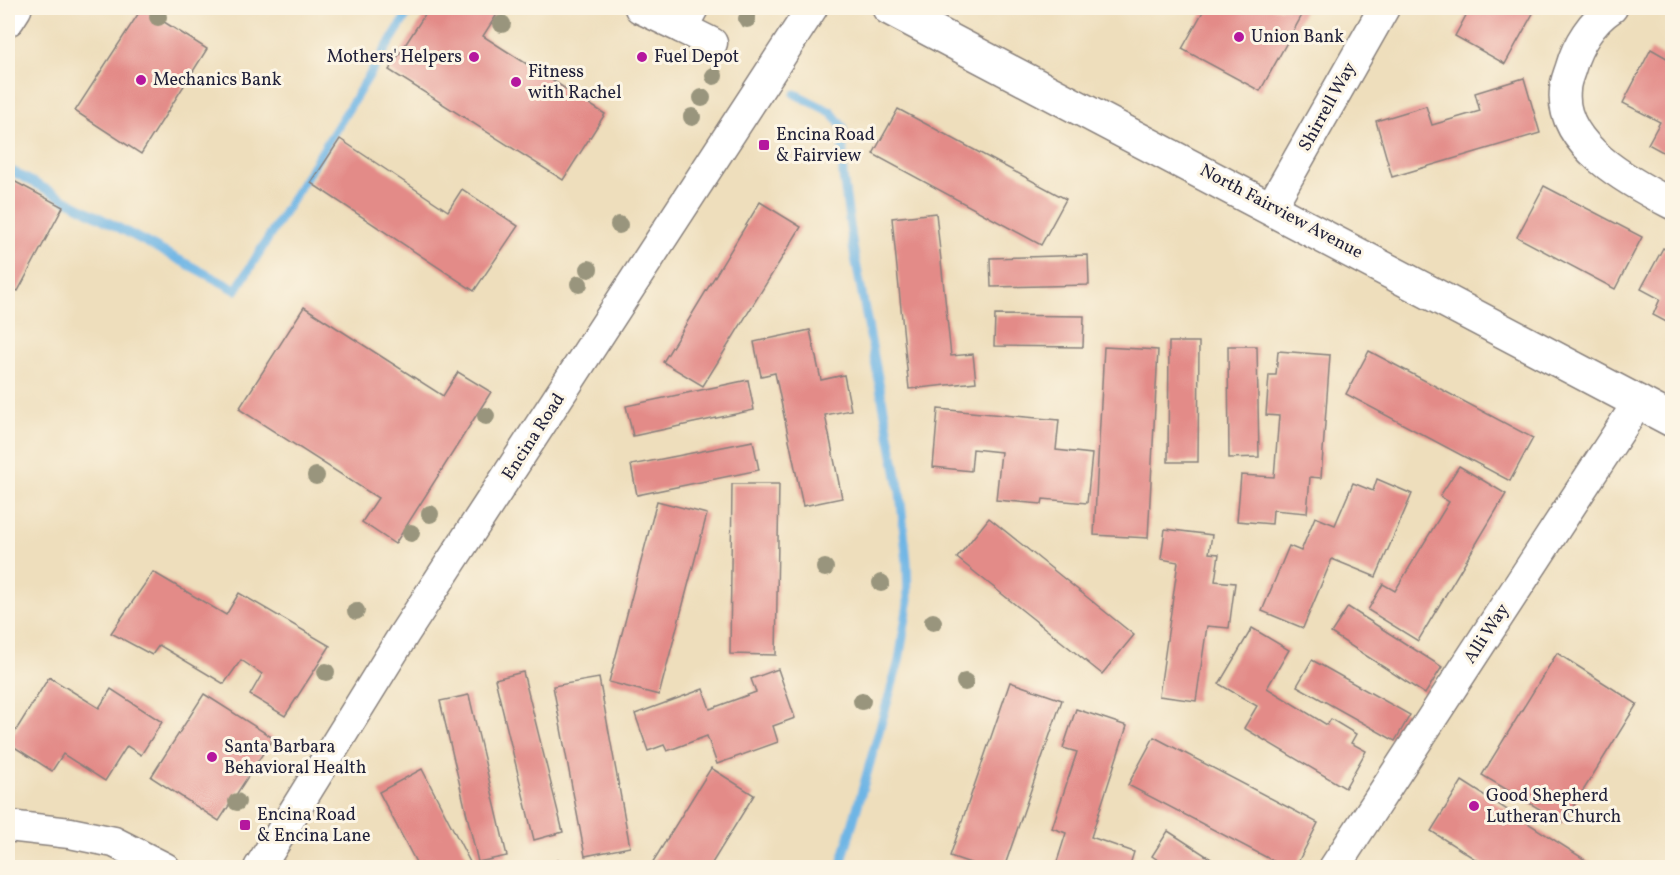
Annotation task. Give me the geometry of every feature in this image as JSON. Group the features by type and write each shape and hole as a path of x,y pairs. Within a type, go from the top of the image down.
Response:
{"main road":[{"path":"8,20 15,8"},
{"name":"North Fairview Avenue","path":"889,8 1672,420"}],"street":[{"path":"640,8 688,18 712,43"},
{"name":"Encina Road","path":"259,867 399,642 812,8"},
{"name":"Shirrell Way","path":"1271,207 1384,8"},
{"path":"1612,8 1577,47 1564,91 1570,124 1593,153 1635,185 1672,204"},
{"name":"Alli Way","path":"1334,867 1639,402"},
{"path":"8,826 70,833 114,842 165,867"}],"building":[{"path":"142,8 207,49 141,154 75,111"},
{"path":"429,8 501,8 483,36 605,114 563,180 389,70"},
{"path":"1205,8 1306,8 1260,91 1182,49"},
{"path":"1470,8 1536,8 1505,64 1455,36"},
{"path":"1651,49 1672,61 1672,157 1648,144 1660,122 1623,103"},
{"path":"1524,78 1540,133 1392,177 1376,121 1426,106 1432,125 1480,111 1475,93"},
{"path":"898,109 1066,199 1041,245 873,154"},
{"path":"340,139 448,211 462,189 518,226 474,291 311,183"},
{"path":"8,178 63,207 18,291 8,286"},
{"path":"1544,186 1642,237 1615,289 1517,237"},
{"path":"760,202 801,227 703,386 663,362"},
{"path":"936,213 951,356 973,354 976,382 909,389 892,218"},
{"path":"1663,248 1672,253 1672,325 1653,315 1660,299 1641,289"},
{"path":"1088,255 1089,285 991,287 990,258"},
{"path":"304,307 443,396 458,372 491,392 395,544 362,522 378,498 239,409"},
{"path":"995,315 1084,316 1083,347 994,346"},
{"path":"810,330 821,380 844,375 851,410 825,415 842,498 803,506 775,373 761,376 754,342"},
{"path":"1169,342 1199,342 1198,462 1168,462"},
{"path":"1228,346 1257,346 1259,457 1229,458"},
{"path":"1104,347 1158,350 1148,538 1094,535"},
{"path":"1278,351 1330,355 1321,478 1310,477 1307,513 1273,510 1272,524 1237,521 1241,475 1274,477 1279,416 1266,415 1269,375 1276,375"},
{"path":"1369,351 1533,438 1510,481 1346,394"},
{"path":"748,380 754,410 633,436 626,406"},
{"path":"938,409 1059,420 1056,450 1092,454 1087,503 1043,499 1042,504 996,500 1001,452 973,449 971,471 933,467"},
{"path":"753,441 759,470 637,495 631,465"},
{"path":"1459,466 1506,494 1418,641 1368,610 1383,584 1395,591 1449,502 1440,496"},
{"path":"1377,479 1412,494 1376,577 1332,559 1303,628 1262,611 1289,546 1301,551 1315,517 1335,525 1353,483 1373,491"},
{"path":"732,484 779,484 776,655 730,654"},
{"path":"657,501 707,514 659,695 609,682"},
{"path":"989,518 1134,635 1102,674 957,558"},
{"path":"1165,529 1212,535 1209,553 1219,554 1215,581 1235,583 1229,628 1207,626 1196,701 1159,696 1178,562 1161,559"},
{"path":"153,572 226,615 239,593 330,646 285,716 250,695 262,674 241,660 224,684 159,645 152,655 111,633"},
{"path":"1348,607 1442,667 1425,694 1331,633"},
{"path":"1252,628 1289,650 1267,688 1327,725 1331,719 1356,734 1351,743 1366,751 1345,788 1244,728 1257,706 1219,684"},
{"name":"Good Shepherd Lutheran Church","path":"1557,653 1637,704 1563,823 1482,775"},
{"path":"1312,660 1410,715 1395,741 1297,686"},
{"path":"778,669 795,718 773,726 778,742 717,764 707,736 667,751 664,745 648,751 635,714 703,689 710,709 756,692 751,679"},
{"path":"523,672 563,832 534,840 495,679"},
{"path":"49,677 99,708 111,689 162,722 141,755 127,746 105,781 63,754 52,771 8,743"},
{"path":"599,678 630,847 585,856 553,686"},
{"path":"1010,682 1062,700 1004,868 985,868 950,856"},
{"name":"Santa Barbara Behavioral Health","path":"204,694 273,738 219,821 151,777"},
{"path":"469,695 507,856 478,862 440,701"},
{"path":"1076,709 1127,726 1091,837 1134,852 1129,868 1055,868 1066,833 1052,828 1077,752 1063,748"},
{"path":"1154,737 1318,823 1295,868 1287,868 1128,785"},
{"path":"711,768 754,795 709,868 649,868"},
{"path":"422,769 473,868 419,868 379,792"},
{"name":"Good Shepherd Lutheran Church","path":"1462,781 1598,868 1489,868 1431,831"},
{"path":"1168,831 1225,868 1170,868 1152,856"},
{"path":"558,860 564,868 547,868"}],"waterway":[{"path":"8,169 236,290 411,8"},
{"path":"795,94 831,112 843,127 843,176 853,247 900,492 907,562 908,604 899,661 840,868"}],"place":[{"name":"Union Bank","path":"1239,37"},
{"name":"Mothers' Helpers","path":"474,57"},
{"name":"Fuel Depot","path":"642,57"},
{"name":"Mechanics Bank","path":"141,80"},
{"name":"Fitness with Rachel","path":"516,82"},
{"name":"Encina Road & Fairview","path":"764,145"},
{"name":"Santa Barbara Behavioral Health","path":"212,757"},
{"name":"Good Shepherd Lutheran Church","path":"1474,806"},
{"name":"Encina Road & Encina Lane","path":"245,825"}]}
